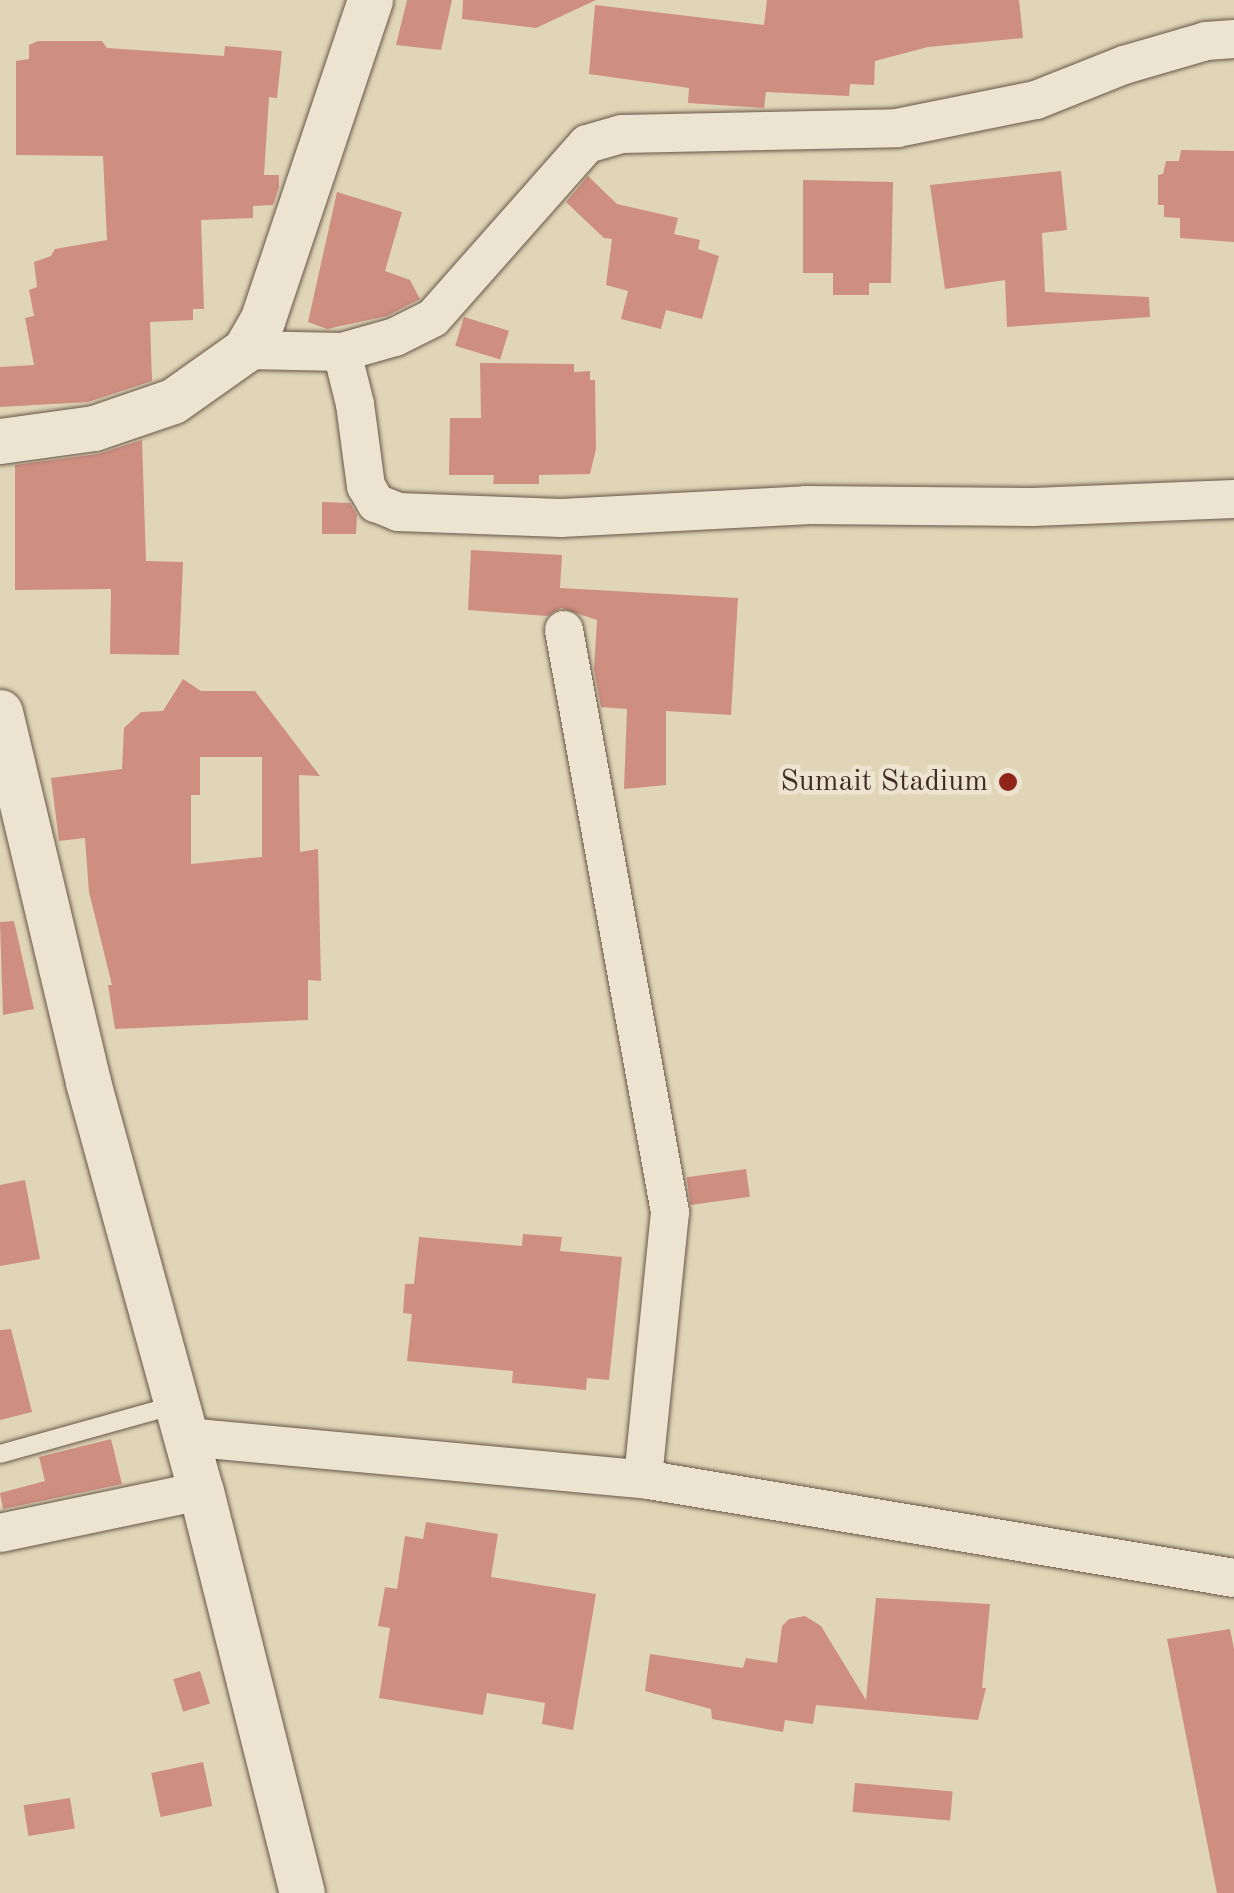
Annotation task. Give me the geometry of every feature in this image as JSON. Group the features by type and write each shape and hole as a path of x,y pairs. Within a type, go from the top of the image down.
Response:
{"street":[{"path":"0,440 94,428 173,401 245,350 267,307 370,0"},
{"path":"245,350 342,352 395,337 433,318 587,144 622,134 897,128 1036,100 1124,65 1206,41 1234,39"},
{"path":"342,352 355,404 366,486 376,504 398,512 561,518 806,505 1034,507 1234,499"},
{"path":"564,630 670,1212 643,1479"},
{"path":"0,712 88,1082 201,1491 302,1893"},
{"path":"181,1421 643,1479 1234,1578"},
{"path":"0,1533 201,1491"}],"lane":[{"path":"0,1454 181,1421"}],"building":[{"path":"407,0 452,0 441,50 396,45"},
{"path":"463,0 596,0 536,28 462,19"},
{"path":"767,0 1019,0 1023,38 928,47 875,61 874,85 850,84 849,96 766,92 764,108 688,103 689,88 589,74 595,5 764,25"},
{"path":"38,41 102,41 107,48 224,56 225,46 282,51 277,98 269,97 264,175 279,175 279,187 273,205 253,206 253,218 201,220 204,309 193,309 193,320 150,322 152,381 88,402 0,407 0,367 34,365 25,318 34,316 29,290 37,287 34,262 51,256 55,249 107,240 103,156 16,155 16,61 29,59 29,45"},
{"path":"1181,150 1234,151 1234,242 1180,238 1180,218 1164,217 1164,205 1158,205 1158,175 1163,174 1166,161 1179,161"},
{"path":"1061,171 1067,230 1042,233 1045,292 1149,297 1150,317 1007,327 1005,280 945,289 930,185"},
{"path":"588,176 617,204 678,218 674,234 700,240 698,249 719,256 702,319 666,310 661,329 621,319 628,291 606,285 612,239 604,238 566,202"},
{"path":"803,180 893,182 891,283 869,283 869,295 833,295 833,273 803,273"},
{"path":"337,192 402,212 385,271 410,280 420,299 387,316 327,329 308,322"},
{"path":"464,317 509,331 500,359 455,346"},
{"path":"480,363 574,364 574,372 590,371 590,380 595,380 596,449 590,474 539,475 539,484 493,484 494,475 449,475 450,418 481,418"},
{"path":"142,440 146,561 183,562 179,655 110,654 111,589 15,590 15,465 98,454"},
{"path":"322,502 350,503 357,515 356,534 322,534"},
{"path":"471,550 562,555 560,588 738,598 731,715 666,711 666,785 624,789 627,709 601,707 594,669 597,620 561,608 547,616 468,610"},
{"path":"183,679 201,691 255,691 320,776 299,775 300,852 318,849 321,981 308,980 308,1020 115,1029 108,985 112,985 89,892 85,838 59,841 51,778 122,769 124,728 141,712 163,711","holes":["200,757 262,757 262,857 191,864 191,795 200,795"]},
{"path":"14,921 34,1009 3,1015 0,922"},
{"path":"746,1169 750,1197 690,1205 687,1177"},
{"path":"25,1180 40,1259 0,1266 0,1185"},
{"path":"523,1234 562,1237 560,1251 622,1257 609,1380 587,1378 586,1390 512,1383 513,1371 407,1361 412,1314 403,1313 405,1284 414,1284 419,1237 522,1246"},
{"path":"11,1329 32,1412 0,1420 0,1330"},
{"path":"111,1439 122,1484 3,1509 0,1493 45,1481 39,1457"},
{"path":"426,1522 498,1534 491,1577 596,1594 573,1730 542,1724 545,1703 487,1693 483,1715 379,1698 390,1628 378,1626 385,1587 397,1589 405,1536 423,1539"},
{"path":"876,1598 990,1604 982,1688 986,1688 978,1720 816,1705 813,1724 785,1720 783,1732 712,1719 711,1709 645,1691 650,1654 743,1668 746,1658 777,1663 782,1626 789,1619 805,1616 821,1626 866,1700"},
{"path":"1230,1629 1234,1649 1234,1893 1217,1893 1167,1639"},
{"path":"200,1671 210,1704 183,1712 173,1679"},
{"path":"203,1762 212,1806 161,1817 151,1773"},
{"path":"855,1783 953,1792 950,1820 852,1812"},
{"path":"70,1798 75,1829 28,1836 24,1805"}],"place":[{"name":"Sumait Stadium","path":"1008,782"}]}
